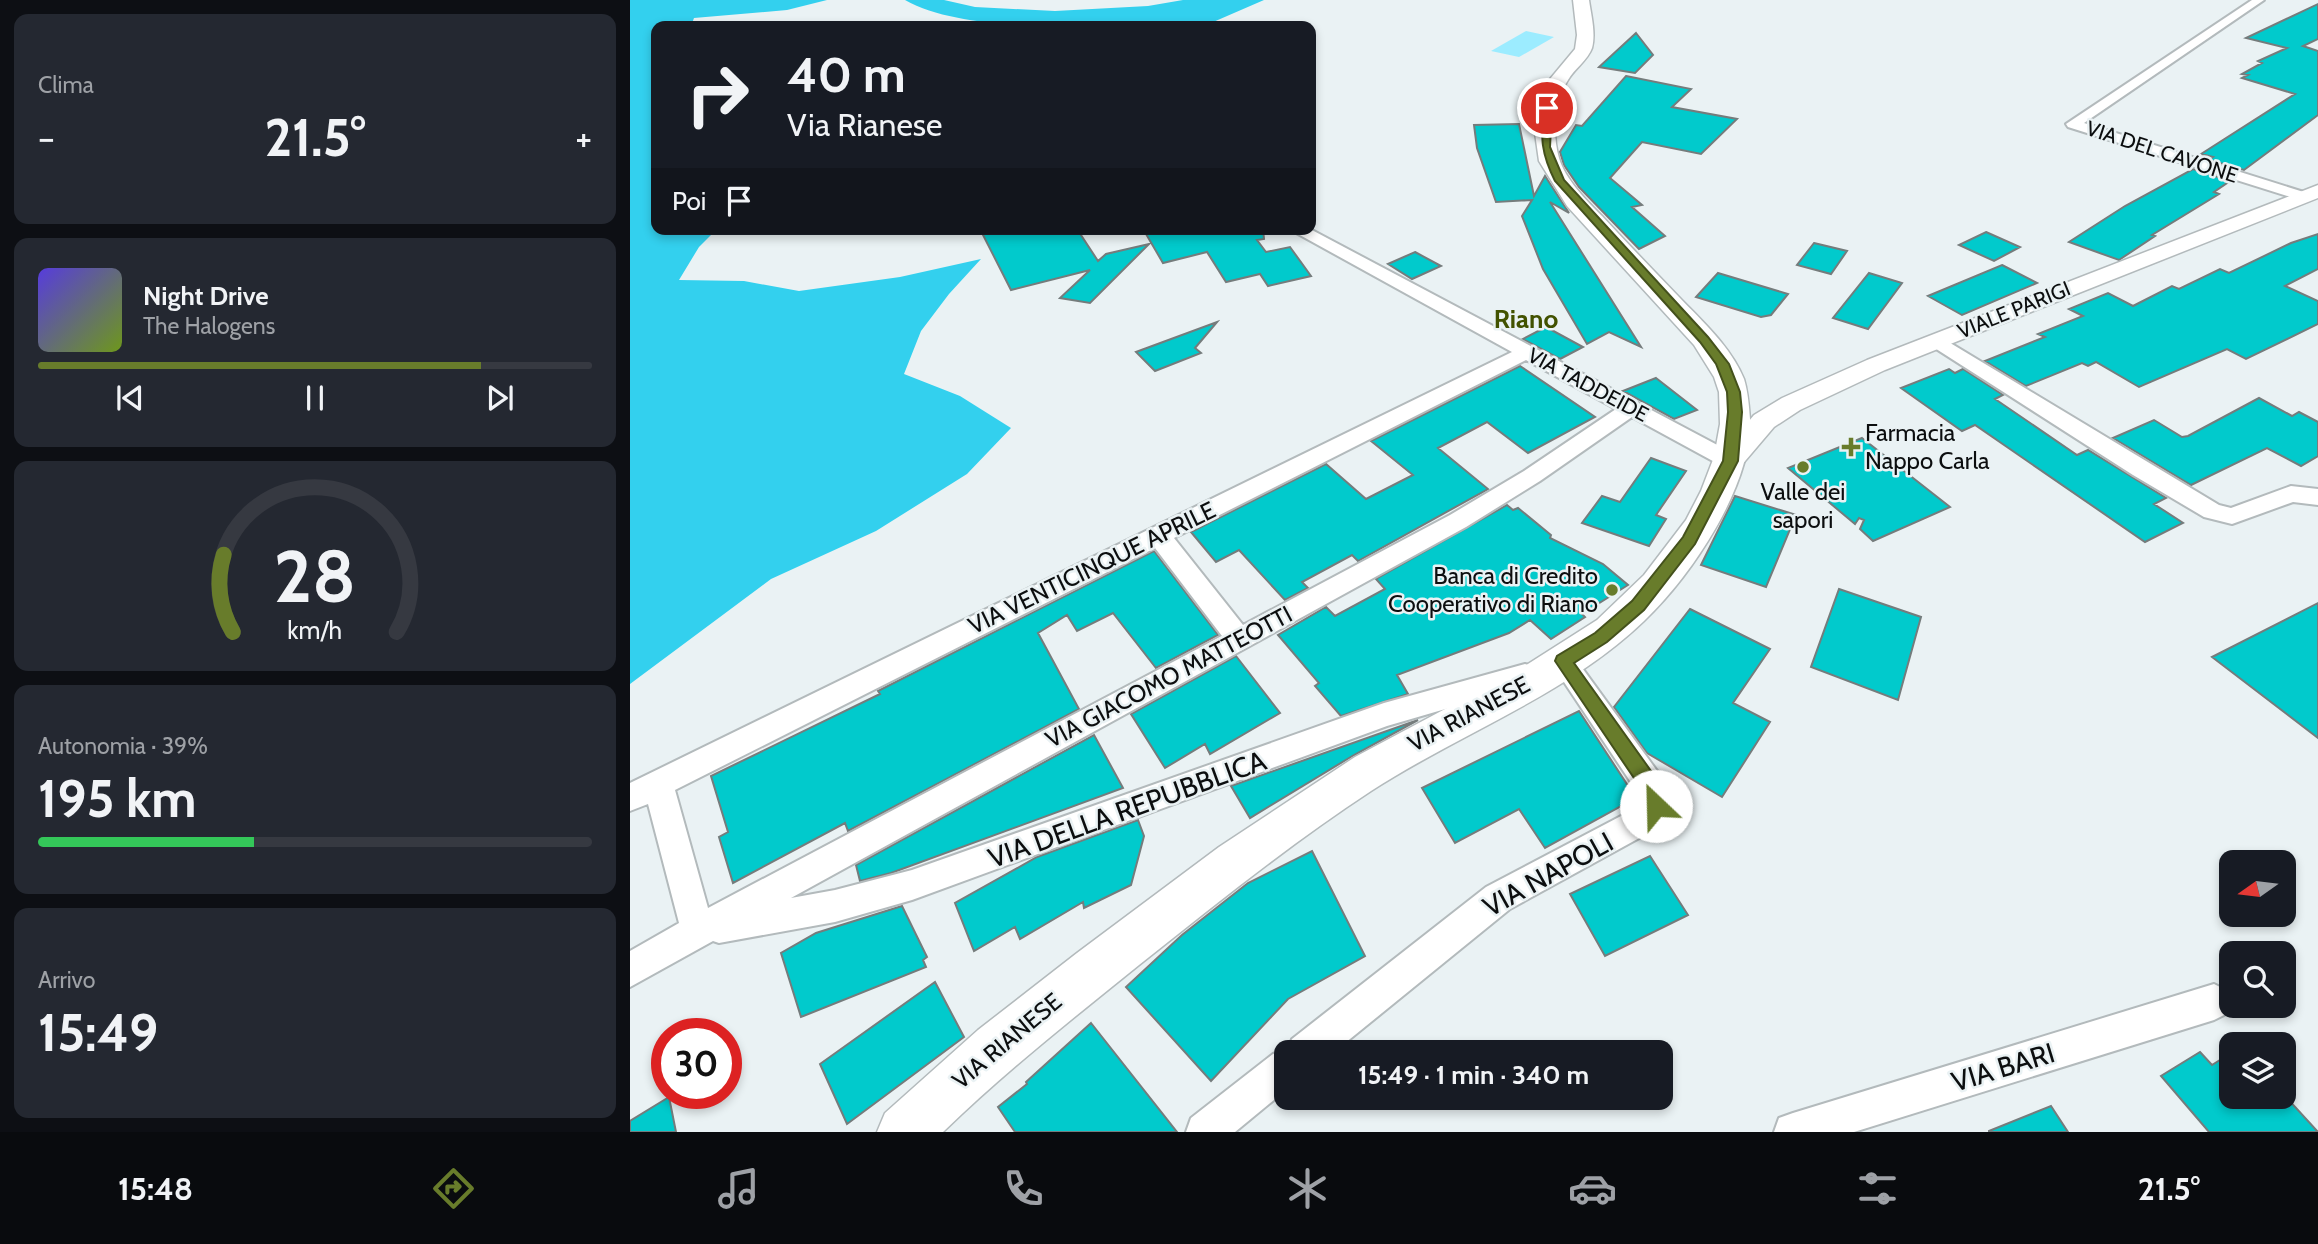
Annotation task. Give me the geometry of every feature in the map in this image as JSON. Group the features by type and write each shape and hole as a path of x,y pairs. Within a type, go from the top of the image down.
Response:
{"main road":[{"name":"VIA RIANESE","path":"904,1132 963,1076 1040,1013 1160,918 1280,830 1399,752 1557,665 1620,622 1665,575 1707,510 1730,461 1735,406 1731,385 1722,364 1684,316 1575,201 1549,160 1545,143 1549,101 1559,79 1583,50 1585,35 1581,0"}],"street":[{"name":"VIA DEL CAVONE","path":"2259,0 2073,124 2311,194"},
{"name":"VIALE PARIGI","path":"1730,461 1764,421 1783,408 1876,365 2311,194"},
{"name":"VIA TADDEIDE","path":"1308,235 1730,461"},
{"path":"1937,341 2141,470 2212,511 2232,516 2291,494 2318,497"},
{"name":"VIA VENTICINQUE APRILE","path":"630,798 1527,352"},
{"name":"VIA GIACOMO MATTEOTTI","path":"630,970 1468,515 1532,476 1631,408"},
{"path":"1158,535 1238,639"},
{"name":"VIA DELLA REPUBBLICA","path":"698,931 835,906 912,885 1384,715 1557,665"},
{"name":"VIA NAPOLI","path":"1319,1040 1497,898 1652,814 1656,806 1649,784 1557,665"},
{"path":"658,784 698,931"},
{"name":"VIA BARI","path":"1793,1132 2214,1002"},
{"path":"1205,1132 1274,1076"}],"shaded area":[{"path":"630,0 827,0 787,10 694,18 693,21 651,21 651,235 711,235 699,247 679,280 744,281 799,291 900,277 981,259 949,294 921,331 904,374 960,396 1011,428 967,474 876,531 771,579 630,684"},
{"path":"905,0 944,0 975,7 1055,11 1148,6 1183,0 1264,0 1216,21 982,21 930,11"},
{"path":"1526,31 1554,37 1519,57 1491,51"}],"building":[{"path":"2318,4 2318,39 2303,46 2318,51 2318,115 2244,170 2209,160 2213,157 2201,154 2295,94 2242,78 2248,75 2242,74 2262,63 2258,61 2287,48 2246,38"},
{"path":"1636,33 1653,55 1635,73 1599,67"},
{"path":"1626,76 1691,89 1672,107 1737,119 1701,154 1642,142 1610,178 1642,205 1632,207 1665,236 1639,249 1579,187 1564,165 1560,152 1576,125 1582,126"},
{"path":"1519,124 1534,196 1545,176 1569,213 1550,202 1641,347 1609,332 1587,344 1543,269 1522,216 1532,200 1496,202 1477,148 1474,125"},
{"path":"2193,169 2230,181 2214,192 2219,194 2152,235 2155,236 2119,260 2069,242 2125,206"},
{"path":"1986,232 2020,247 1994,261 1959,245"},
{"path":"2318,234 2318,269 2285,286 2318,301 2318,324 2246,359 2227,349 2139,387 2096,362 2088,366 2082,363 2026,386 1985,361 2045,337 2038,334 2083,316 2069,309 2108,293 2133,306 2172,286 2179,289 2220,269 2229,273 2291,243"},
{"path":"983,235 1081,235 1098,261 1106,254 1149,244 1090,303 1060,298 1090,270 1011,290"},
{"path":"1147,235 1264,235 1264,239 1257,240 1266,252 1290,247 1311,276 1268,286 1260,274 1226,282 1207,252 1163,263"},
{"path":"1814,243 1847,251 1831,274 1797,265"},
{"path":"1415,252 1441,266 1412,279 1388,264"},
{"path":"2002,265 2037,283 1962,315 1928,296"},
{"path":"1718,273 1788,294 1771,315 1761,317 1696,297"},
{"path":"1869,273 1902,283 1868,329 1833,318"},
{"path":"1217,322 1195,348 1201,353 1155,371 1136,352"},
{"path":"1546,327 1583,347 1560,359 1523,339"},
{"path":"1520,366 1595,417 1528,453 1487,422 1438,448 1488,489 1358,561 1352,555 1302,582 1308,588 1285,600 1239,550 1216,562 1191,532 1326,464 1366,499 1413,475 1371,441"},
{"path":"1949,369 1955,373 1963,369 2003,395 1995,399 2077,455 2088,450 2166,498 2154,504 2183,523 2145,542 1975,425 1962,431 1901,388"},
{"path":"1656,378 1697,410 1674,419 1623,391"},
{"path":"2259,398 2292,416 2299,412 2318,422 2318,456 2301,466 2267,448 2191,485 2113,438 2154,420 2182,437 2188,436"},
{"path":"1862,438 1950,507 1873,541 1860,529 1864,520 1859,518 1855,524 1788,468"},
{"path":"1651,458 1686,471 1656,515 1666,519 1649,546 1582,523 1602,496 1620,502"},
{"path":"1735,496 1796,515 1766,587 1701,565"},
{"path":"1507,505 1513,510 1518,508 1551,535 1550,538 1603,564 1628,585 1582,614 1585,617 1551,639 1530,620 1509,633 1397,675 1408,694 1341,716 1315,686 1319,683 1278,635 1326,607 1335,616 1385,589 1376,579"},
{"path":"1154,551 1218,635 1156,668 1113,613 1077,631 1067,615 1038,633 1079,709 848,831 845,823 733,883 719,837 728,832 711,776 880,694 878,691"},
{"path":"1839,589 1921,617 1898,700 1811,667"},
{"path":"2318,603 2318,738 2212,657"},
{"path":"1690,609 1770,649 1733,703 1770,722 1722,797 1647,753 1614,707"},
{"path":"1236,656 1280,713 1210,754 1205,744 1165,768 1131,714"},
{"path":"1579,711 1636,798 1545,848 1519,809 1455,843 1422,788"},
{"path":"1418,720 1250,818 1231,786"},
{"path":"1094,735 1123,788 891,873 860,881 856,865"},
{"path":"1138,820 1144,836 1131,885 1084,908 1083,902 1020,939 1015,927 974,951 955,903 1037,857"},
{"path":"1312,851 1365,956 1288,999 1211,1081 1126,987 1182,935 1248,883"},
{"path":"1650,856 1688,915 1605,956 1570,894"},
{"path":"902,906 927,957 923,960 926,967 801,1017 781,953 816,933"},
{"path":"935,982 964,1037 847,1124 820,1064"},
{"path":"1091,1023 1177,1132 1015,1132 998,1107 1027,1084 1026,1082"},
{"path":"2200,1052 2212,1065 2219,1061 2219,1109 2296,1108 2318,1132 2209,1132 2161,1076"},
{"path":"2051,1106 2068,1132 1989,1132 1989,1131"},
{"path":"651,1108 671,1109 676,1132 630,1132 630,1121"}],"place":[{"name":"Farmacia Nappo Carla","path":"1851,447"},
{"name":"Valle dei sapori","path":"1803,467"},
{"name":"Banca di Credito Cooperativo di Riano","path":"1612,590"}],"district":[{"name":"Riano","path":"1526,319"}],"route":[{"path":"1547,108 1546,147 1549,160 1560,181 1575,201 1704,339 1722,364 1733,392 1735,412 1730,461 1707,510 1689,540 1665,575 1638,606 1601,638 1563,661 1649,784 1656,806"}]}
